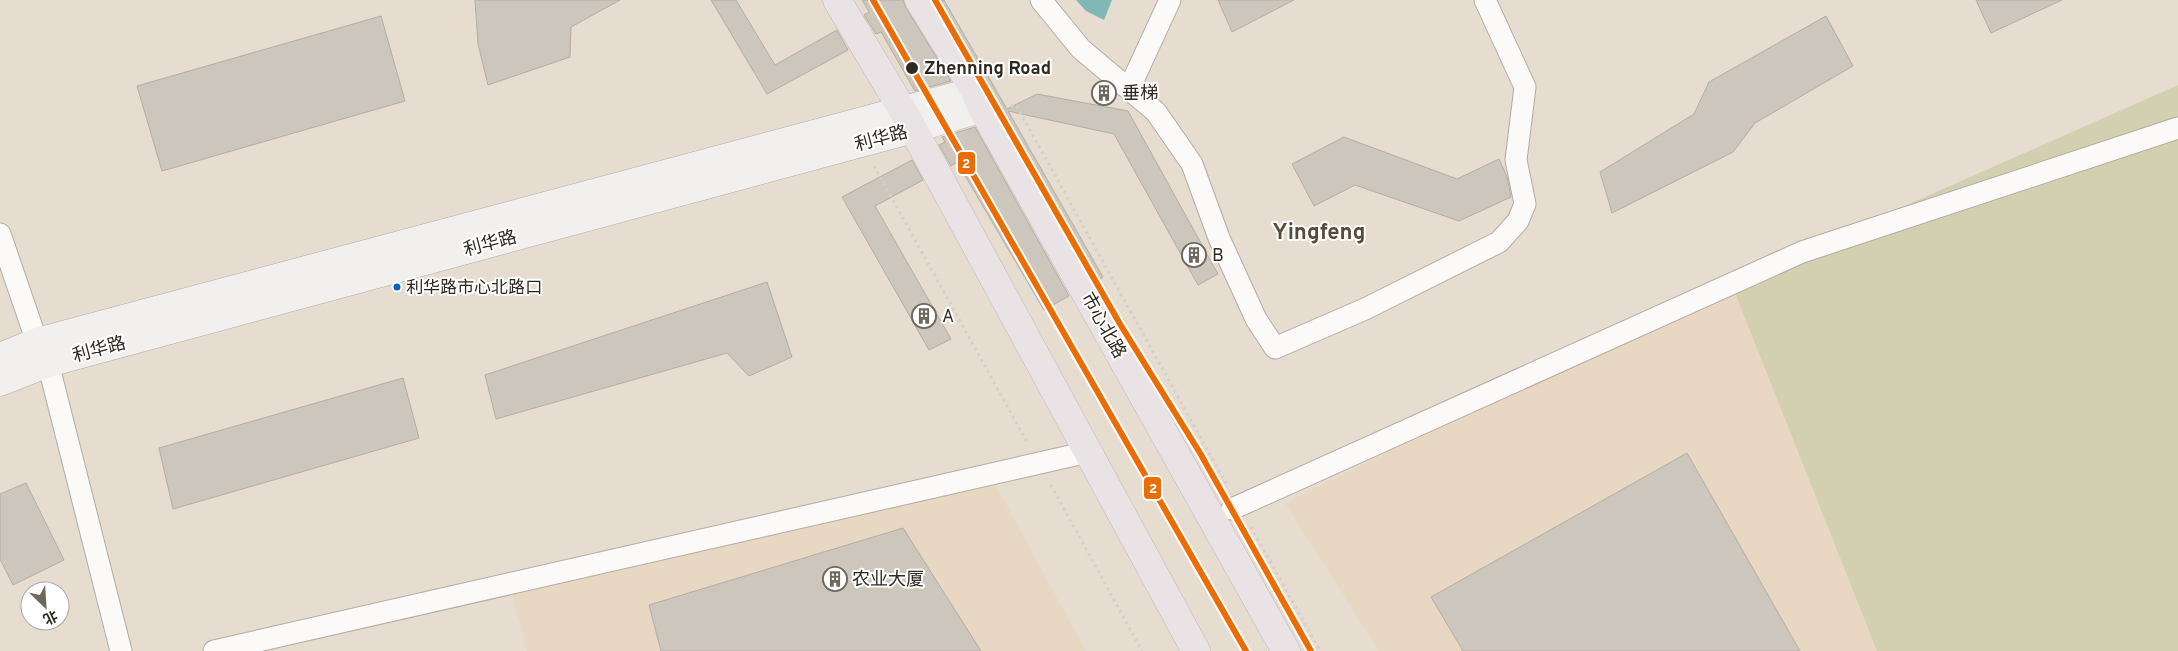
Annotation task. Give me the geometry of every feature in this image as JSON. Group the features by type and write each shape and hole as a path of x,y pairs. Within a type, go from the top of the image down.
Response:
{"main road":[{"path":"837,0 907,119 1196,651"},
{"name":"市心北路","path":"919,0 978,99 1286,651"},
{"name":"利华路","path":"0,382 43,352 978,99"},
{"name":"利华路","path":"0,357 43,352 862,143 907,119"}],"street":[{"path":"1041,0 1081,49 1156,112 1192,164 1219,238 1256,319 1275,348 1365,309 1499,242 1518,221 1525,204 1516,160 1525,87 1485,0"},
{"path":"1129,89 1170,0"},
{"path":"1235,507 1802,252 2178,128"},
{"path":"0,234 43,352 121,651"},
{"path":"214,651 1088,452"}],"path":[{"path":"978,99 1016,105 1235,507 1320,651"},
{"path":"862,143 1142,651"}],"shaded area":[{"path":"2178,85 2178,651 1877,651 1731,283"},
{"path":"1731,283 1877,651 1379,651 1285,503"},
{"path":"993,480 1086,651 527,651 510,586"}],"water":[{"path":"1076,0 1112,0 1104,20 1086,11"}],"building":[{"path":"475,0 620,0 571,27 570,57 488,85 478,44"},
{"path":"711,0 736,0 775,65 837,30 848,50 767,94"},
{"path":"862,0 903,0 951,81 915,91 881,32 876,34 864,15 869,12"},
{"path":"937,0 944,0 1007,109 1037,94 1128,111 1218,274 1198,285 1114,134 1008,111 1103,277 1097,281 996,101 988,83"},
{"path":"1218,0 1294,0 1232,32"},
{"path":"1976,0 2062,0 1991,33"},
{"path":"381,16 405,101 162,171 137,86"},
{"path":"1826,16 1853,66 1755,123 1733,152 1612,213 1600,172 1694,114 1709,82"},
{"path":"975,127 1069,296 1044,310 957,162 951,166 939,145 945,142 942,137"},
{"path":"1344,137 1457,179 1499,159 1507,177 1511,197 1459,221 1355,185 1314,206 1292,164"},
{"path":"912,160 923,180 875,206 951,339 929,350 842,197"},
{"path":"767,282 792,357 749,376 727,353 496,419 485,375"},
{"path":"403,378 419,438 173,509 159,448"},
{"path":"1687,453 1800,651 1463,651 1431,597"},
{"path":"26,483 64,560 13,585 0,559 0,494"},
{"name":"农业大厦","path":"903,528 981,651 661,651 649,605"}],"transit line":[{"name":"2","path":"873,0 1246,651"},
{"name":"2","path":"935,0 1120,324 1200,453 1311,651"}],"place":[{"name":"Zhenning Road","path":"912,68"},
{"name":"垂梯","path":"1104,93"},
{"name":"B","path":"1194,255"},
{"name":"利华路市心北路口","path":"397,287"},
{"name":"A","path":"924,316"},
{"name":"农业大厦","path":"835,579"}],"district":[{"name":"Yingfeng","path":"1319,231"}]}
